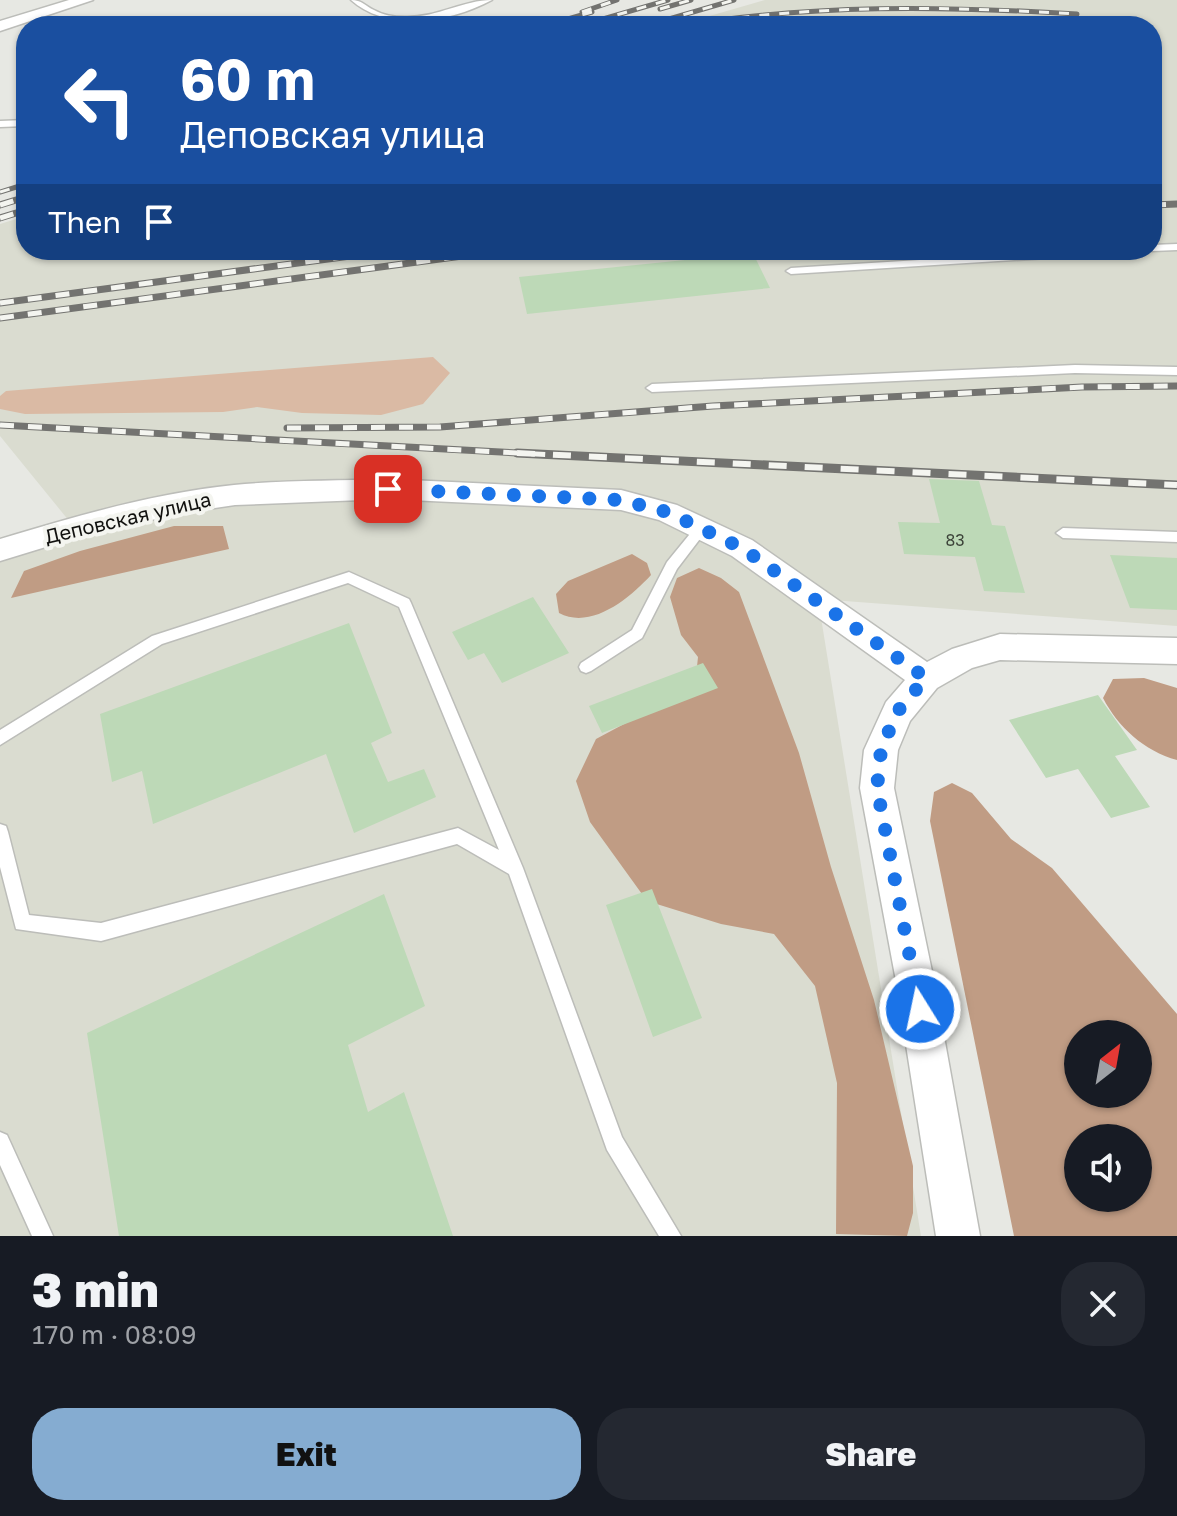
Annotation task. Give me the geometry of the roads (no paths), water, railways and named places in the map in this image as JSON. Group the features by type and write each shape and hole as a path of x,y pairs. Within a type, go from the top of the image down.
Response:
{"street":[{"path":"33,16 85,0"},
{"name":"Деповская улица","path":"0,550 75,527 181,503 235,495 388,489 621,500 667,512 742,548 926,678"},
{"path":"958,1236 915,981 877,788 881,750 897,712 926,678 963,658 1000,647 1177,651"}],"lane":[{"path":"355,0 363,8 386,16"},
{"path":"444,16 488,0"},
{"path":"791,271 968,260"},
{"path":"652,388 1075,369 1177,371"},
{"path":"586,667 637,634 672,566 703,527"},
{"path":"1063,533 1177,537"},
{"path":"0,738 157,640 349,577 404,603 515,868 614,1143 671,1236"},
{"path":"0,832 22,923 101,932 458,836 515,868"},
{"path":"0,1142 43,1236"}],"railway":[{"path":"582,12 617,0"},
{"path":"613,16 668,0"},
{"path":"660,9 691,0"},
{"path":"679,16 734,0"},
{"path":"759,16 878,9 977,9 1077,14"},
{"path":"578,16 592,12"},
{"path":"0,192 16,187"},
{"path":"0,205 16,200"},
{"path":"1162,205 1177,204"},
{"path":"0,218 16,213"},
{"path":"0,303 320,260"},
{"path":"0,318 432,260"},
{"path":"287,428 440,427 713,406 1082,387 1177,386"},
{"path":"0,425 518,453"},
{"path":"518,453 1177,485"},
{"path":"518,453 554,455"}]}
